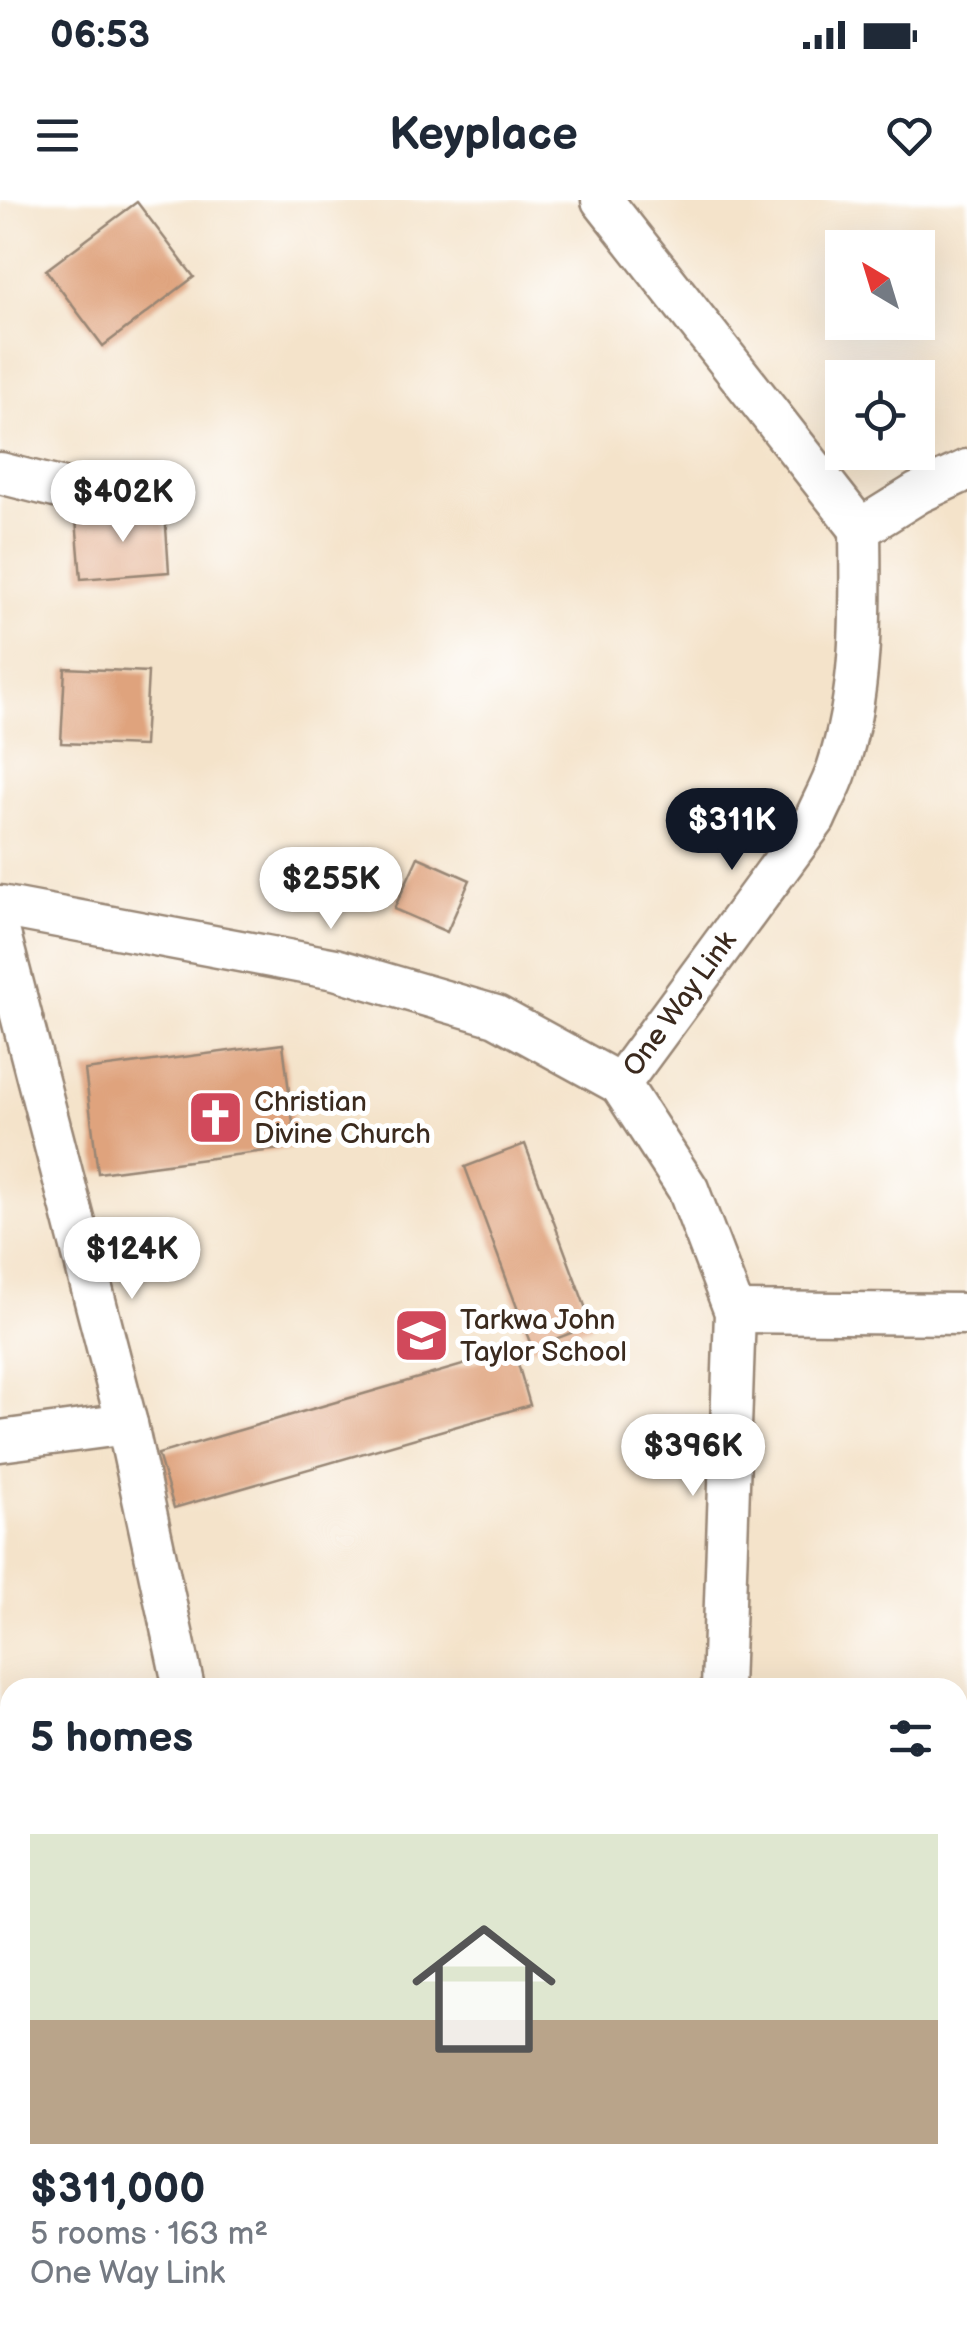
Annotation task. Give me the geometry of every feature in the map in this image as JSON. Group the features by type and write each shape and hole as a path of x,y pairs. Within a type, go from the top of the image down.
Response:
{"street":[{"path":"602,200 860,529 918,493 967,470"},
{"path":"0,473 71,491"},
{"name":"One Way Link","path":"735,1312 688,1189 620,1084 814,818 837,770 862,638 860,529"},
{"path":"0,906 335,969 496,1016 620,1084"},
{"path":"0,934 127,1424 182,1678"},
{"path":"722,1678 735,1312 967,1314"},
{"path":"0,1441 127,1424"}],"building":[{"path":"137,202 194,277 103,346 46,270"},
{"path":"165,512 169,572 81,579 76,519"},
{"path":"65,668 148,672 144,746 61,743"},
{"path":"418,857 470,880 447,932 394,909"},
{"path":"283,1044 296,1147 98,1173 85,1070"},
{"path":"525,1144 592,1325 532,1348 465,1167"},
{"path":"514,1350 530,1405 174,1508 158,1454"}],"place":[{"name":"Christian Divine Church","path":"215,1118"},
{"name":"Tarkwa John Taylor School","path":"421,1336"}]}
